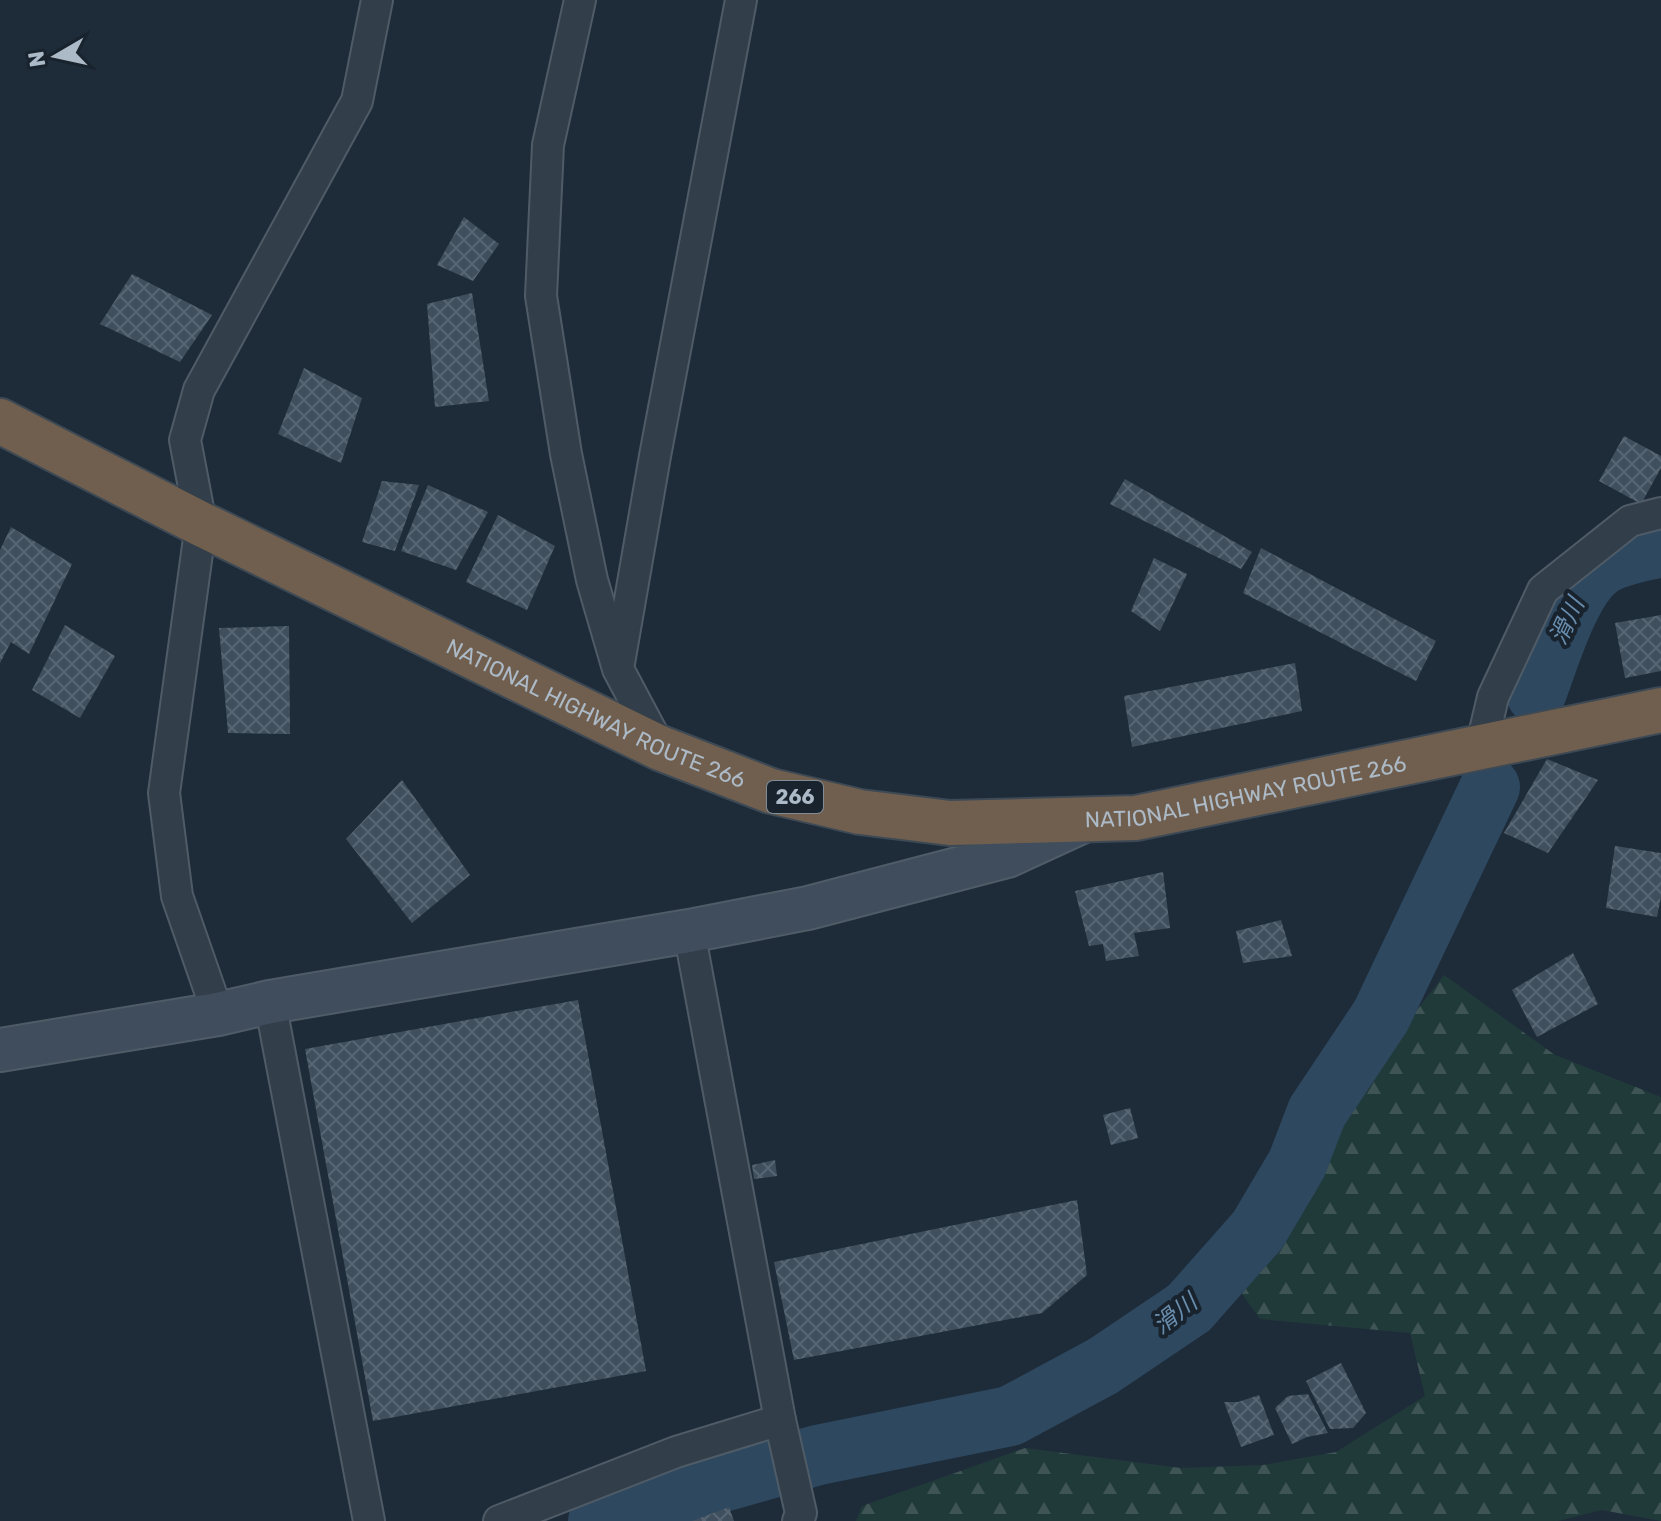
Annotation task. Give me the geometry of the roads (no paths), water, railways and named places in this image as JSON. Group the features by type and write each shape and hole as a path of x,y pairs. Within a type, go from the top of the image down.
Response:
{"highway":[{"name":"NATIONAL HIGHWAY ROUTE 266","path":"0,421 201,524 660,748 771,791 860,812 950,823 1081,822 1136,818 1661,710"}],"street":[{"path":"218,1014 177,896 164,793 201,524 185,440 199,390 357,101 377,0"},
{"path":"580,0 548,145 541,296 566,454 592,580 618,669 660,748"},
{"path":"618,669 741,0"},
{"path":"1481,748 1493,697 1543,590 1630,521 1661,513"},
{"path":"0,1050 808,908 1007,856 1081,822"},
{"path":"689,931 800,1517"},
{"path":"270,1002 369,1521"},
{"path":"499,1521 676,1452 780,1420"}],"waterway":[{"name":"滑川","path":"1536,694 1570,607 1590,576 1615,559 1661,547"},
{"name":"滑川","path":"598,1521 637,1506 818,1455 1010,1416 1103,1366 1189,1308 1258,1230 1297,1164 1317,1112 1381,1016 1490,787"}]}
